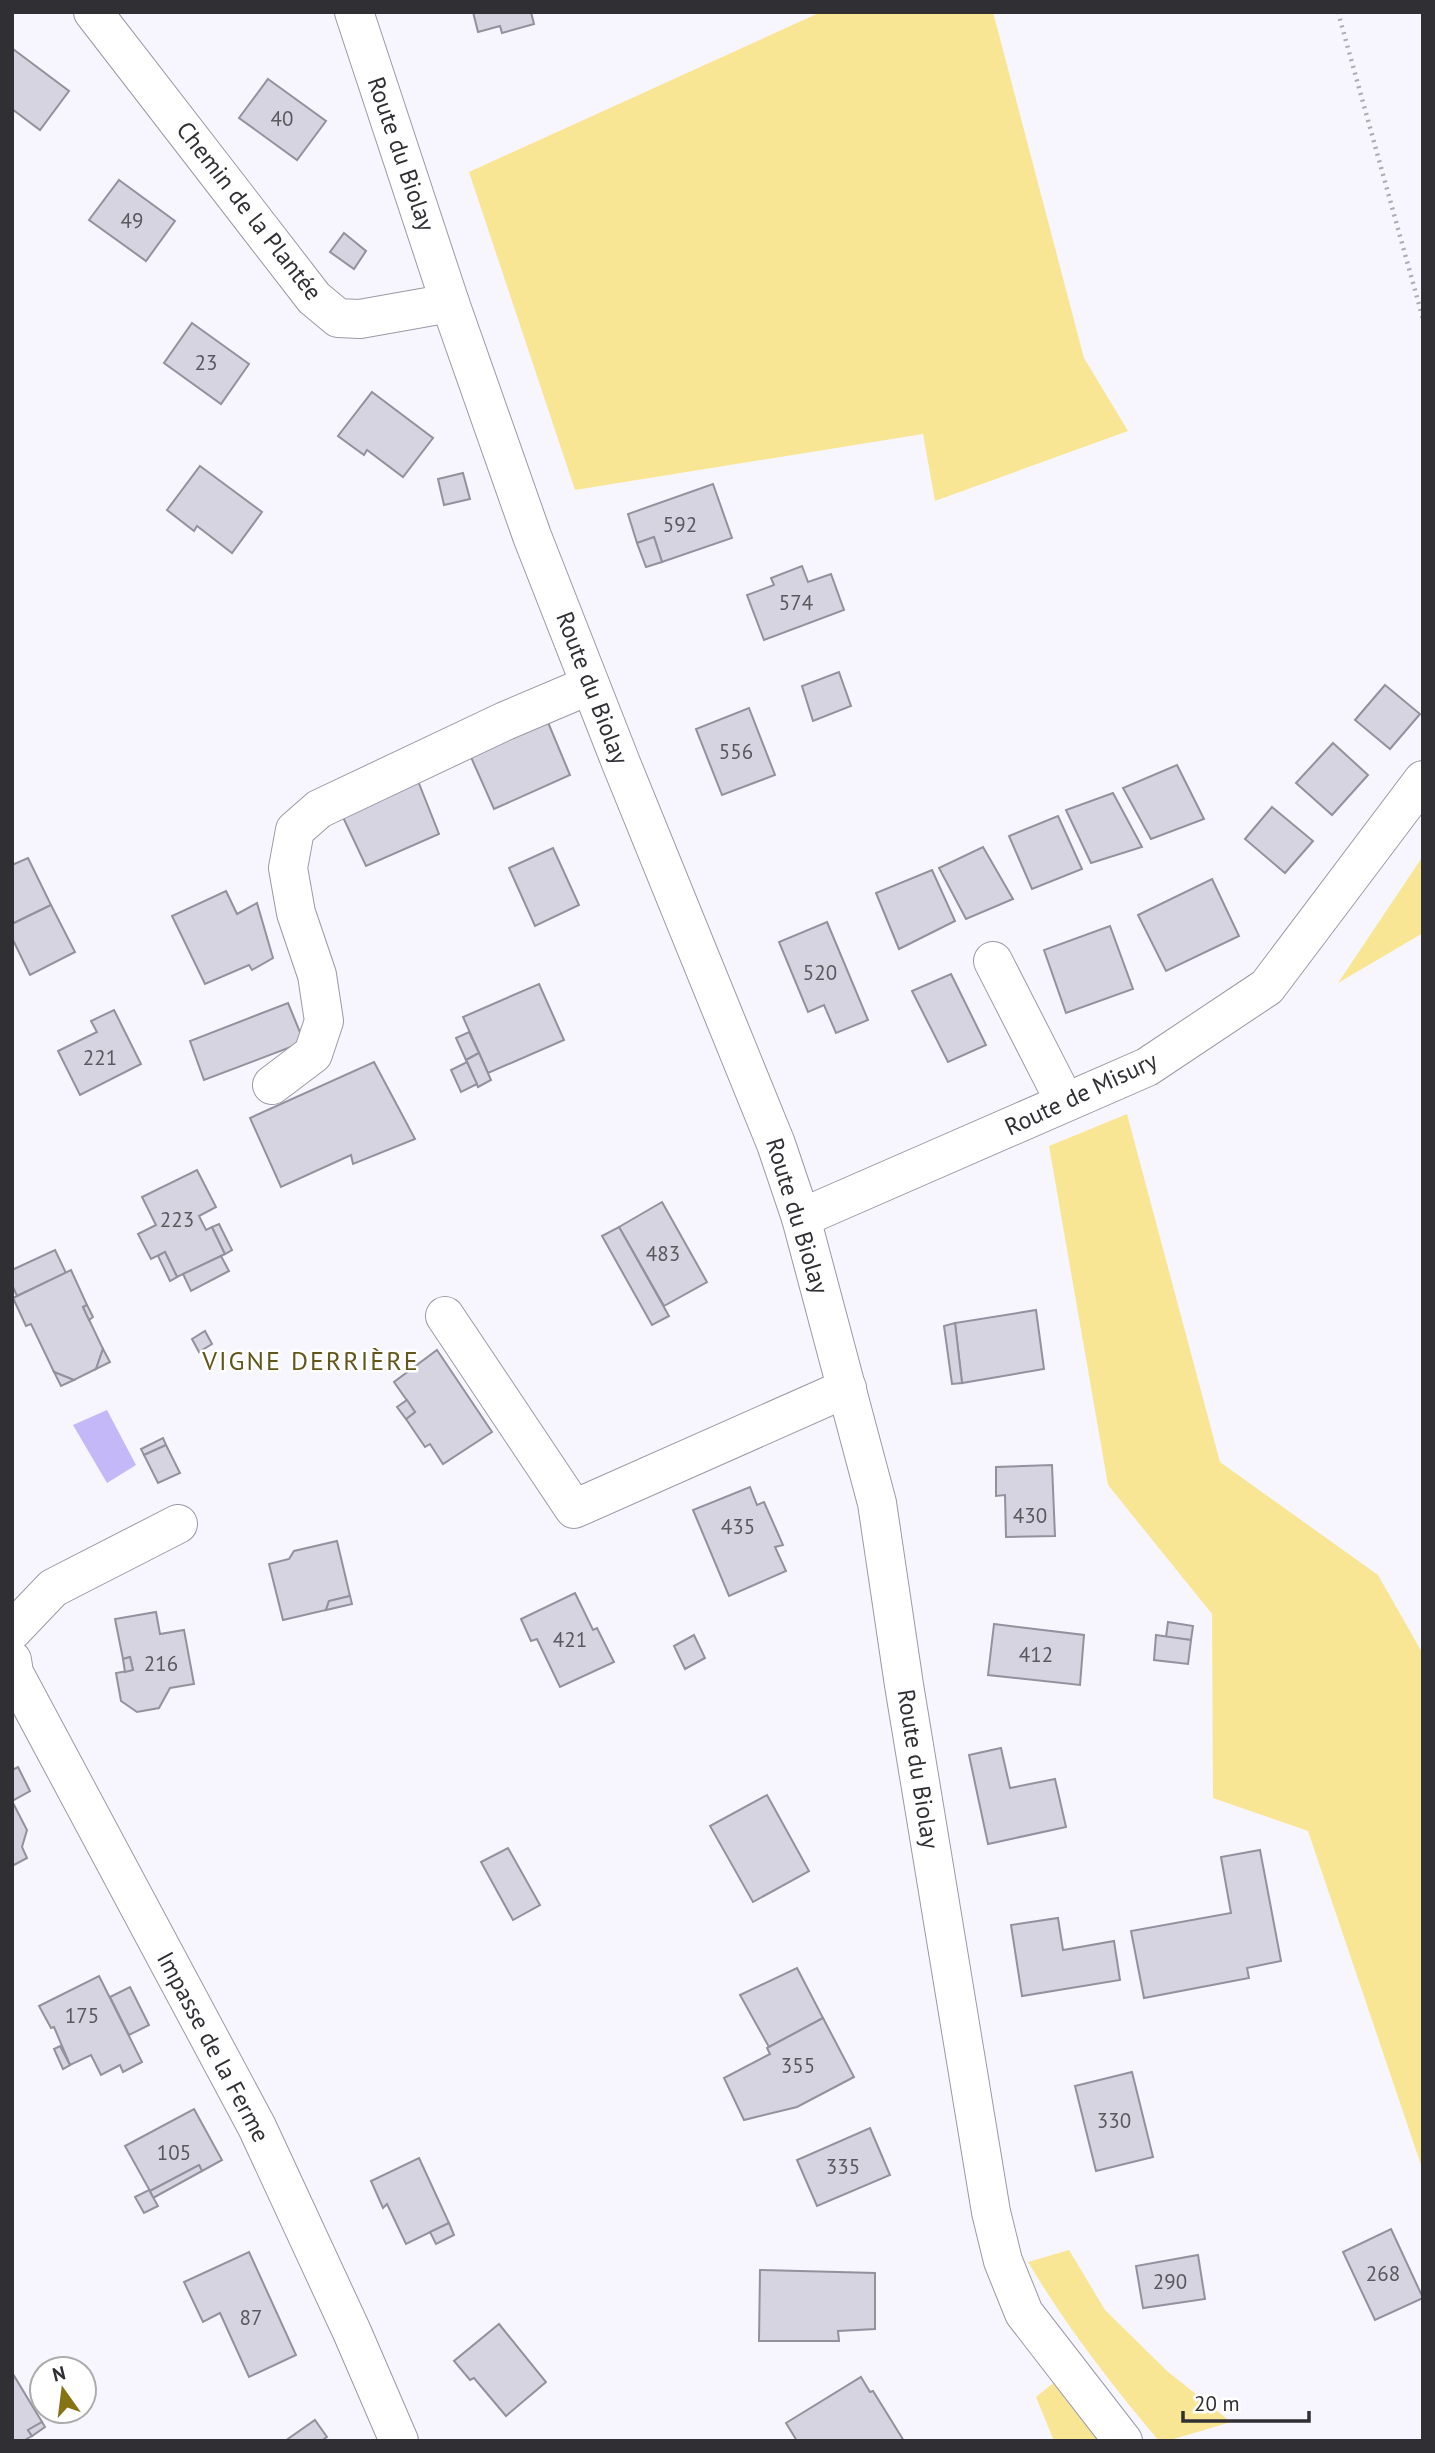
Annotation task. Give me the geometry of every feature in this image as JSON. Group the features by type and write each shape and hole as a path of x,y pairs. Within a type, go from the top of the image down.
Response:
{"street":[{"name":"Chemin de la Plantée","path":"93,12 314,298 338,318 360,319 450,303"},
{"name":"Route du Biolay","path":"354,12 450,303 532,536 776,1144 801,1219 877,1503 904,1685 987,2189 1003,2261 1024,2313 1123,2441"},
{"path":"272,1085 313,1054 324,1021 317,975 296,913 288,868 295,830 319,809 505,721 590,685"},
{"name":"Route de Misury","path":"801,1219 1147,1067 1267,987 1423,780"},
{"path":"993,961 1065,1102"},
{"path":"446,1316 574,1509 847,1388"},
{"path":"12,1631 53,1588 178,1524"},
{"name":"Impasse de la Ferme","path":"12,1660 14,1673 257,2127 399,2441"}],"path":[{"path":"1338,12 1423,319"}],"shaded area":[{"path":"821,12 993,12 1084,358 1128,431 935,501 923,434 575,490 469,172"},
{"path":"1423,856 1423,933 1338,983"},
{"path":"1127,1114 1220,1462 1378,1575 1423,1654 1421,2165 1308,1831 1213,1798 1212,1614 1108,1485 1049,1146"},
{"path":"107,1410 136,1465 107,1483 73,1425"},
{"path":"1069,2250 1105,2310 1167,2371 1231,2422 1159,2441 1090,2354 1028,2262"},
{"path":"1057,2380 1101,2441 1054,2441 1036,2397"}],"building":[{"path":"473,12 531,12 534,24 502,33 500,26 478,32"},
{"path":"13,49 69,91 40,130 12,109"},
{"path":"268,79 326,121 297,160 239,118"},
{"path":"119,180 175,221 146,261 89,220"},
{"path":"344,233 366,251 354,269 330,252"},
{"path":"192,323 249,364 221,404 164,363"},
{"path":"372,392 433,438 403,477 367,450 364,455 338,436"},
{"path":"200,466 262,512 232,553 197,526 194,531 167,510"},
{"path":"463,473 470,499 444,505 438,479"},
{"path":"713,484 732,538 662,562 654,537 637,543 628,514"},
{"path":"654,537 662,562 646,567 637,543"},
{"path":"802,566 808,582 831,574 844,610 764,640 747,595 774,585 771,578"},
{"path":"839,672 851,706 813,721 802,686"},
{"path":"1385,685 1420,714 1390,749 1355,720"},
{"path":"749,708 775,775 722,795 696,729"},
{"path":"547,720 570,775 494,809 470,755"},
{"path":"1333,743 1368,775 1332,815 1296,783"},
{"path":"1177,765 1204,819 1151,839 1123,788"},
{"path":"418,781 439,834 366,866 341,813"},
{"path":"1113,793 1142,847 1091,863 1066,810"},
{"path":"1272,807 1313,841 1285,873 1245,839"},
{"path":"1058,816 1082,869 1032,889 1009,836"},
{"path":"983,847 1013,899 966,919 939,868"},
{"path":"553,848 579,905 535,926 509,868"},
{"path":"28,858 51,905 12,924 12,865"},
{"path":"932,870 955,921 899,949 876,893"},
{"path":"1212,879 1239,936 1166,971 1138,915"},
{"path":"226,891 237,914 257,903 273,958 252,970 249,965 205,984 172,916"},
{"path":"51,905 75,952 30,975 12,938 12,924"},
{"path":"827,922 868,1020 836,1033 824,1005 808,1012 779,942"},
{"path":"1110,926 1133,989 1066,1013 1044,950"},
{"path":"951,974 986,1045 948,1062 912,991"},
{"path":"539,984 564,1040 488,1073 463,1017"},
{"path":"288,1003 304,1042 204,1080 190,1041"},
{"path":"114,1010 141,1064 80,1095 58,1051 97,1032 91,1021"},
{"path":"469,1032 479,1053 466,1060 456,1038"},
{"path":"479,1053 491,1080 478,1087 466,1060"},
{"path":"374,1062 415,1139 353,1164 351,1155 281,1187 250,1118"},
{"path":"467,1062 477,1084 461,1092 451,1070"},
{"path":"197,1170 216,1207 199,1216 206,1230 212,1227 225,1254 177,1277 165,1252 151,1259 138,1234 156,1225 142,1197"},
{"path":"662,1202 707,1282 664,1306 619,1227"},
{"path":"219,1224 232,1250 225,1254 212,1227"},
{"path":"619,1227 669,1316 652,1325 602,1236"},
{"path":"55,1250 66,1273 17,1296 12,1285 12,1270"},
{"path":"165,1252 177,1277 170,1281 158,1256"},
{"path":"221,1256 229,1271 191,1291 183,1274"},
{"path":"71,1270 87,1305 83,1307 103,1349 96,1369 74,1380 54,1372 31,1324 26,1326 13,1298"},
{"path":"87,1305 93,1317 89,1320 83,1307"},
{"path":"1036,1310 1044,1369 962,1383 955,1323"},
{"path":"955,1323 962,1383 952,1384 944,1326"},
{"path":"205,1331 212,1344 199,1352 192,1339"},
{"path":"103,1349 110,1362 96,1369"},
{"path":"437,1350 492,1432 443,1464 430,1444 425,1447 406,1419 415,1412 394,1382"},
{"path":"54,1372 74,1380 61,1386"},
{"path":"407,1400 415,1412 406,1419 397,1407"},
{"path":"163,1438 166,1445 144,1455 141,1449"},
{"path":"166,1445 180,1473 158,1483 144,1455"},
{"path":"1052,1465 1055,1536 1006,1537 1005,1495 996,1496 996,1467"},
{"path":"750,1487 757,1505 764,1502 783,1545 775,1547 786,1571 729,1596 693,1510"},
{"path":"337,1541 350,1596 329,1601 326,1610 283,1620 269,1564 289,1559 294,1551"},
{"path":"575,1593 593,1630 597,1628 614,1662 560,1687 537,1639 531,1641 521,1619"},
{"path":"350,1596 352,1604 326,1610 329,1601"},
{"path":"156,1612 160,1634 184,1630 194,1684 170,1688 159,1708 137,1712 121,1701 116,1673 133,1670 130,1657 123,1659 115,1619"},
{"path":"1168,1622 1193,1626 1191,1640 1166,1637"},
{"path":"994,1624 1084,1635 1080,1685 988,1675"},
{"path":"694,1635 705,1658 685,1669 674,1646"},
{"path":"1156,1635 1191,1640 1188,1664 1154,1660"},
{"path":"130,1657 133,1670 125,1672 123,1659"},
{"path":"1001,1748 1010,1788 1055,1779 1066,1827 988,1844 969,1755"},
{"path":"18,1767 30,1791 12,1801 12,1770"},
{"path":"767,1795 809,1871 753,1902 710,1826"},
{"path":"12,1801 27,1830 22,1847 27,1858 12,1866"},
{"path":"508,1848 540,1905 513,1920 481,1862"},
{"path":"1260,1850 1281,1961 1247,1968 1249,1978 1144,1998 1131,1931 1231,1913 1221,1857"},
{"path":"1058,1918 1063,1950 1114,1941 1120,1980 1022,1996 1011,1925"},
{"path":"797,1968 823,2018 769,2047 740,1995"},
{"path":"99,1976 142,2062 123,2072 120,2065 101,2075 91,2055 70,2065 54,2027 51,2028 39,2006"},
{"path":"130,1987 149,2025 129,2035 110,1997"},
{"path":"823,2018 854,2077 797,2107 744,2120 724,2078 770,2054 767,2048"},
{"path":"60,2046 70,2065 63,2069 54,2049"},
{"path":"1132,2072 1153,2157 1096,2171 1075,2086"},
{"path":"194,2109 222,2160 202,2171 199,2165 150,2191 125,2146"},
{"path":"870,2128 890,2175 817,2206 797,2160"},
{"path":"419,2158 449,2223 406,2244 387,2204 383,2208 371,2181"},
{"path":"199,2165 202,2171 153,2198 150,2191"},
{"path":"149,2190 158,2206 144,2213 135,2197"},
{"path":"449,2223 454,2235 436,2244 430,2232"},
{"path":"1391,2229 1423,2298 1375,2320 1343,2252"},
{"path":"249,2252 296,2355 249,2377 220,2313 203,2322 184,2282"},
{"path":"1198,2255 1205,2299 1143,2308 1136,2266"},
{"path":"760,2270 875,2273 875,2329 838,2331 839,2341 759,2341"},
{"path":"499,2324 546,2382 506,2416 474,2378 470,2380 454,2361"},
{"path":"13,2374 28,2399 28,2425 37,2425 28,2430 32,2436 23,2441 12,2441"},
{"path":"861,2377 870,2392 873,2391 904,2441 797,2441 786,2423"},
{"path":"315,2420 327,2437 321,2441 285,2441"},
{"path":"37,2425 45,2427 32,2436 28,2430"}],"district":[{"name":"VIGNE DERRIÈRE","path":"311,1361"}]}
